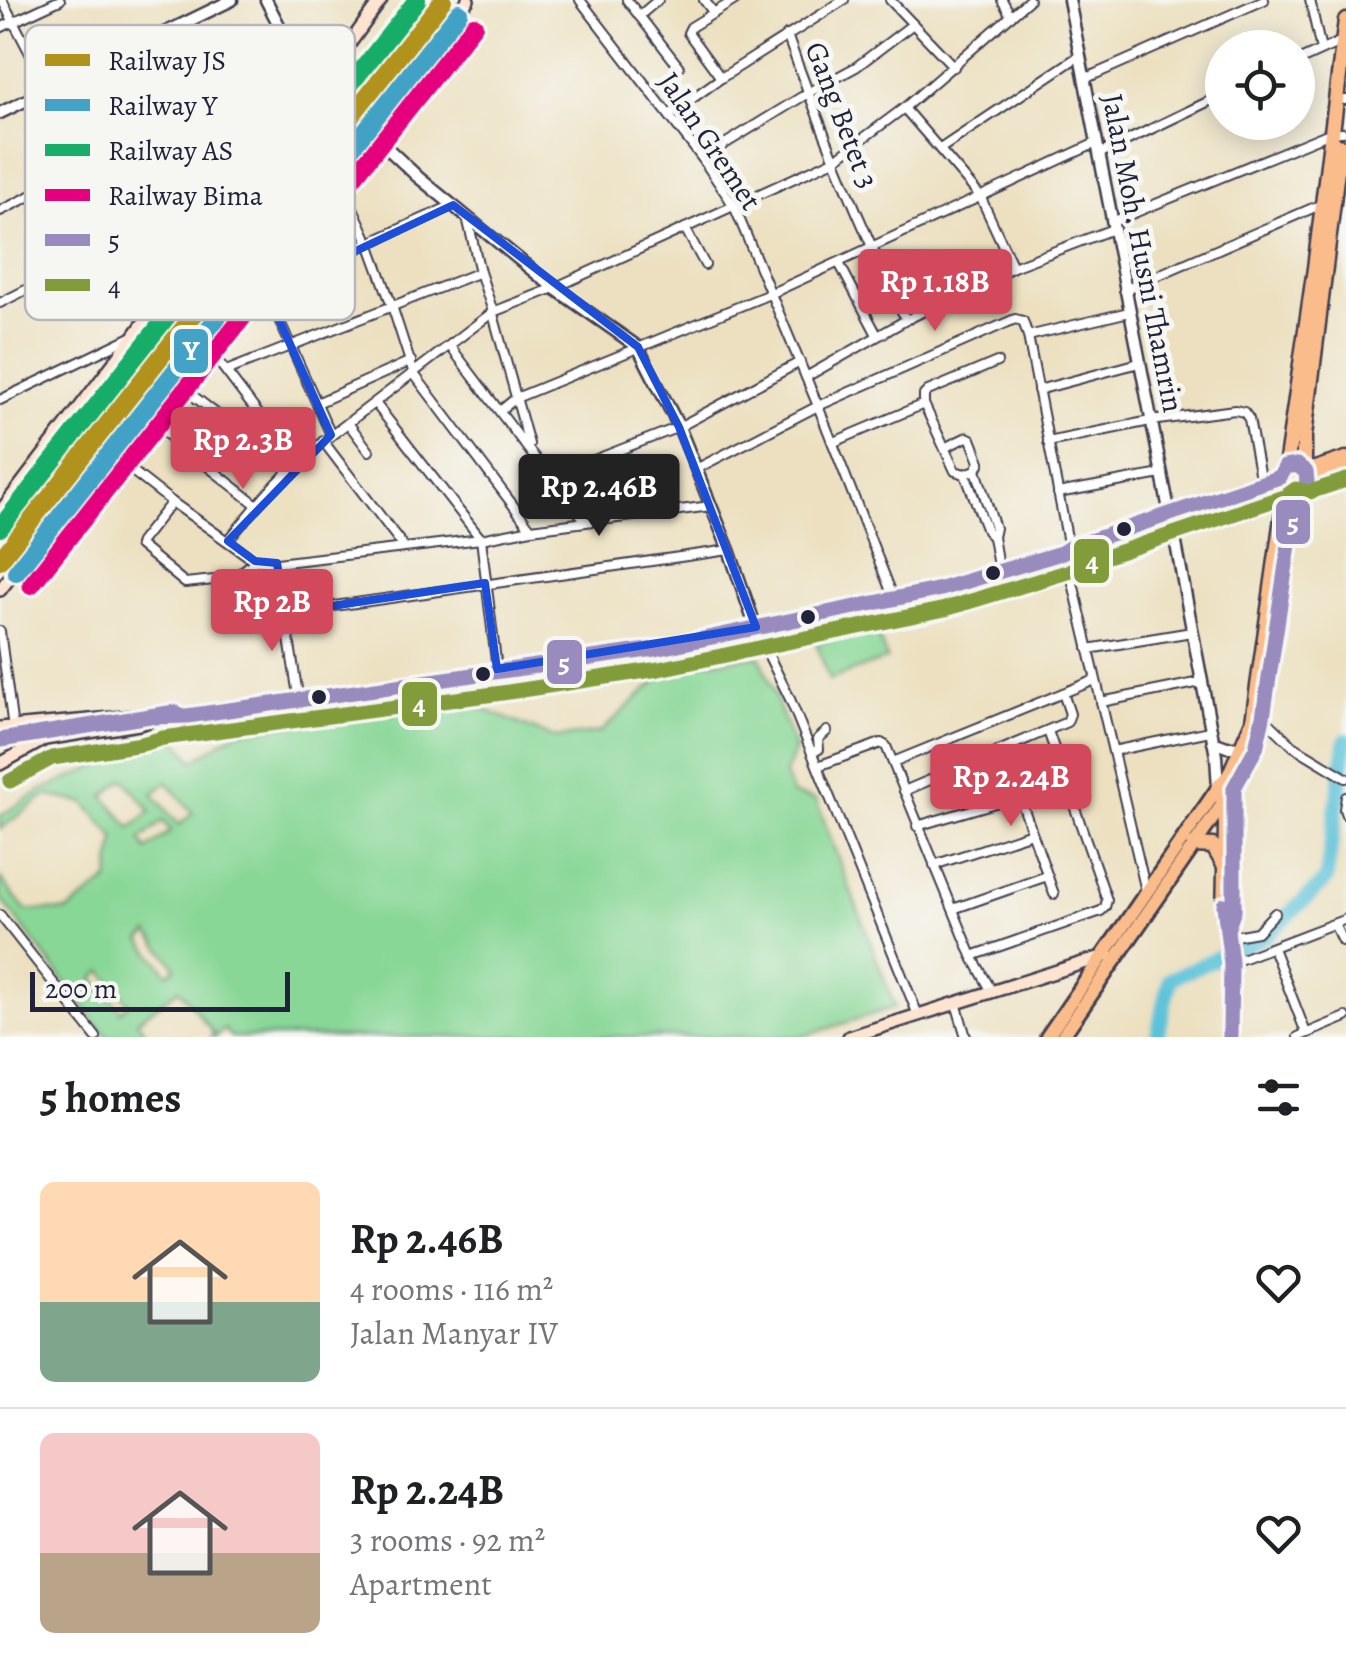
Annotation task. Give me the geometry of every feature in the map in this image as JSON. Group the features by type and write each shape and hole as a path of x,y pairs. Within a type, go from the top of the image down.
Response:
{"highway":[{"path":"1229,935 1234,910 1224,784 1256,748 1292,526 1305,478 1302,447 1334,201 1346,20"},
{"path":"1337,132 1346,98"},
{"path":"1230,1037 1231,961 1224,914 1224,784 1253,721 1315,268 1334,201"},
{"path":"1283,480 1294,492 1305,478 1346,459"},
{"path":"1283,480 1293,464 1305,478"},
{"path":"1305,478 1346,470"},
{"path":"1194,845 1214,846 1224,864"}],"main road":[{"path":"355,38 381,0"},
{"path":"355,146 468,0"},
{"path":"0,512 147,320"},
{"path":"0,590 217,320"},
{"path":"1066,553 1261,484 1283,480"},
{"path":"0,764 45,739 139,724 156,716 500,674 757,630 941,589 1066,553 1173,528 1283,480"},
{"path":"0,740 497,669 744,626 757,630"},
{"path":"7,728 146,713 156,716"},
{"path":"1047,1037 1194,845 1224,784"},
{"path":"1062,1037 1073,1030 1146,891 1224,784"},
{"path":"849,1037 1110,956"}],"street":[{"path":"2,0 25,44"},
{"path":"0,28 60,0"},
{"path":"180,25 232,0"},
{"path":"266,0 279,25"},
{"name":"Jalan Gremet","path":"580,0 702,158 734,206 894,598"},
{"path":"627,0 679,66"},
{"path":"639,16 658,0"},
{"path":"704,0 714,13"},
{"path":"721,78 689,36 691,27 735,0"},
{"path":"669,115 786,34 844,0"},
{"path":"890,0 954,67"},
{"path":"1002,0 1011,16"},
{"path":"228,541 289,470 493,313 834,160 954,67 1029,0"},
{"name":"Jalan Moh. Husni Thamrin","path":"1069,0 1170,515"},
{"path":"1084,79 1264,0"},
{"path":"1310,0 1321,50"},
{"path":"702,158 868,60 913,24"},
{"name":"Gang Betet 3","path":"786,34 834,160 906,320"},
{"path":"1315,53 1344,40"},
{"path":"940,149 1080,56"},
{"path":"0,113 25,100"},
{"path":"500,411 516,398 772,293 980,196 1205,102"},
{"path":"904,108 980,196 1013,268"},
{"path":"368,130 554,288 638,347 679,427 730,550 757,630 790,699 918,1015"},
{"path":"806,376 906,320 1013,268 1337,132"},
{"path":"0,211 25,199"},
{"path":"1124,290 1334,201"},
{"path":"355,250 453,205"},
{"path":"355,212 414,374 530,530"},
{"path":"467,217 531,453"},
{"path":"685,228 705,265"},
{"path":"838,263 877,336"},
{"path":"226,371 480,272"},
{"path":"0,303 25,290"},
{"path":"1028,336 1128,312"},
{"path":"696,469 818,406 1015,319 1023,322 1058,493 1066,553 1146,891"},
{"path":"279,320 332,435"},
{"path":"0,400 136,336"},
{"path":"202,340 263,420"},
{"path":"450,346 584,519"},
{"path":"317,403 410,361"},
{"path":"550,477 679,427 800,362"},
{"path":"946,448 970,438 980,462 976,470 966,474 955,470 924,404 924,395 998,362"},
{"path":"1038,390 1139,363"},
{"path":"170,378 289,470"},
{"path":"375,403 481,539 497,669"},
{"path":"834,442 924,404"},
{"path":"1048,442 1150,420 1235,410 1250,418 1261,484"},
{"path":"145,416 257,504"},
{"path":"348,423 370,451"},
{"path":"323,441 404,546"},
{"path":"108,452 255,561 277,563 711,506"},
{"path":"976,470 994,523 992,537 1000,572"},
{"path":"966,474 992,537"},
{"path":"1058,493 1161,474"},
{"path":"172,502 140,545 185,582 234,578 255,561"},
{"path":"1173,528 1224,784"},
{"path":"285,613 730,550"},
{"path":"277,563 297,689"},
{"path":"0,630 7,728"},
{"path":"1088,649 1192,632"},
{"path":"893,762 1095,680"},
{"path":"1100,702 1202,682"},
{"path":"904,791 1065,724 1070,719 1063,692"},
{"path":"1263,717 1293,746 1341,775"},
{"path":"812,752 820,749 818,739 827,731"},
{"path":"972,956 1105,907 1107,900 1048,731"},
{"path":"1113,750 1212,737 1228,747 1242,748"},
{"path":"818,766 881,743 886,746 972,956 991,990"},
{"path":"1002,750 1054,894"},
{"path":"917,826 1019,796"},
{"path":"1346,798 1346,815"},
{"path":"934,865 1032,832"},
{"path":"953,909 1047,876"},
{"path":"1229,935 1256,932 1276,913"},
{"path":"0,915 96,1037"},
{"path":"1231,961 1346,919"},
{"path":"1334,924 1342,942"},
{"path":"1273,948 1302,1035 1346,1018"},
{"path":"956,1003 966,1037"},
{"path":"1330,1024 1335,1037"}],"highlighted area":[{"path":"453,205 638,347 679,427 756,627 497,669 485,583 285,613 277,563 255,561 228,541 331,435 267,293"}],"green space":[{"path":"876,630 887,659 829,680 816,642"},
{"path":"760,656 795,749 785,774 792,794 816,800 895,1007 801,1037 231,1037 224,1029 211,1037 214,1034 179,989 137,1021 149,1037 107,1037 0,897 0,878 25,910 68,911 109,880 115,838 85,803 46,795 0,829 0,816 42,790 173,734 193,761 237,732 459,699 554,738 601,732 672,666","holes":["124,779 151,811 131,828 104,796","167,782 193,813 179,825 153,794","163,821 171,831 147,850 140,840","149,933 176,967 168,974 141,940","102,971 129,1004 121,1011 94,978"]}],"waterway":[{"path":"1157,1037 1170,979 1265,936 1326,880 1346,740"}],"rail line":[{"name":"AS","path":"355,79 417,0"},
{"name":"JS","path":"355,111 443,0"},
{"name":"Y","path":"355,143 459,12"},
{"name":"Bima","path":"355,175 474,25"},
{"name":"AS","path":"0,528 164,320"},
{"name":"JS","path":"0,560 190,320"},
{"name":"Y","path":"16,572 215,320"},
{"name":"Bima","path":"31,585 241,320"}],"transit line":[{"name":"5","path":"154,717 187,716 655,649 941,589 1061,553 1280,477 1285,467 1297,465 1306,472 1307,481 1292,525 1263,717 1256,748 1234,788 1234,910 1228,927"},
{"name":"4","path":"10,781 52,758 163,738 659,669 945,609 1067,572 1286,496 1296,489 1310,492 1346,480"},
{"name":"5","path":"0,740 175,712"},
{"name":"5","path":"1224,905 1231,963 1230,1037"}]}
